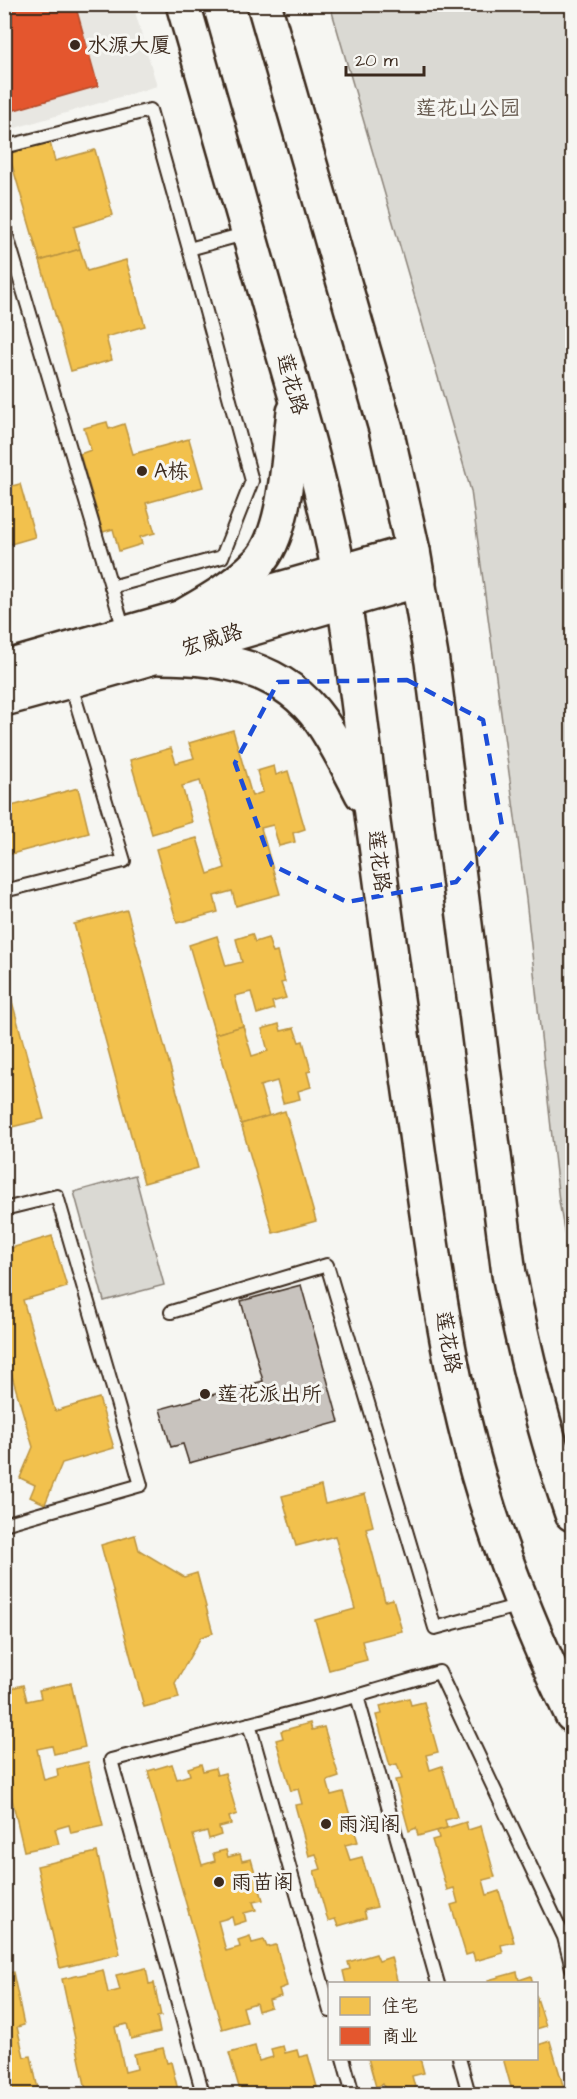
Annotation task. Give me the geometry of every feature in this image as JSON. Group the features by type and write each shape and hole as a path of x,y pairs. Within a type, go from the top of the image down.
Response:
{"main road":[{"name":"莲花路","path":"183,4 296,395 322,492 341,586 355,673 425,1200 450,1359 466,1431 521,1605 573,1715"},
{"path":"264,4 386,429 416,565 432,663 509,1274 522,1343 539,1411 573,1514"},
{"path":"178,619 217,597 240,580 260,562 270,546 279,521 286,489 296,395"},
{"name":"宏威路","path":"4,699 125,634 178,619 341,586 416,565"},
{"name":"宏威路","path":"4,668 66,667 160,657 341,586"},
{"path":"160,657 194,657 250,669 275,678 299,697 320,720 341,754 373,817"}],"lane":[{"path":"4,147 150,110 252,481 222,557 111,586"},
{"path":"4,226 125,634"},
{"path":"189,249 249,233"},
{"path":"4,891 124,861 66,667"},
{"path":"4,1209 57,1196 141,1485 4,1524"},
{"path":"171,1312 327,1265 435,1628 521,1605"},
{"path":"203,2094 111,1760 357,1696 439,1672 564,1937 573,1968"},
{"path":"357,1696 438,1982"},
{"path":"249,1724 328,2004"},
{"path":"344,2060 353,2094"},
{"path":"460,2060 470,2094"}],"highlighted area":[{"path":"407,680 483,720 502,826 456,882 347,902 272,865 235,763 278,682"}],"shaded area":[{"name":"水源大厦","path":"5,5 133,5 157,86 5,131"}],"green space":[{"name":"莲花山公园","path":"330,5 572,5 572,1277 559,1201 526,899 471,491"},
{"path":"135,1175 164,1285 104,1301 74,1192"}],"building: 住宅":[{"path":"49,139 55,161 95,150 113,215 74,227 80,249 40,261 8,151"},
{"path":"80,249 87,271 126,260 145,326 106,337 112,360 71,371 40,261"},
{"name":"A栋","path":"107,422 109,429 124,424 133,454 189,439 203,487 146,503 155,533 140,537 142,544 119,551 113,529 103,532 80,454 91,450 84,428"},
{"path":"20,484 35,537 4,546 4,488"},
{"path":"233,730 252,796 263,792 257,771 274,766 276,775 288,771 305,829 293,833 295,842 279,846 273,825 261,828 280,894 236,906 232,891 214,896 218,912 177,923 156,849 197,838 208,874 225,868 200,781 182,786 192,822 152,834 130,760 171,748 176,763 194,758 189,743"},
{"path":"78,788 89,833 4,856 4,808"},
{"path":"127,910 198,1168 144,1183 74,924"},
{"path":"252,934 255,942 268,938 273,953 277,952 285,982 281,983 286,998 272,1002 274,1009 257,1014 251,992 235,996 243,1026 215,1034 189,945 217,936 226,966 242,962 236,939"},
{"path":"4,972 44,1119 4,1129"},
{"path":"279,1024 281,1031 294,1028 299,1042 303,1041 311,1071 307,1072 311,1087 298,1091 300,1099 283,1103 277,1081 260,1086 269,1116 241,1124 215,1034 243,1026 252,1056 268,1051 262,1029"},
{"path":"285,1111 316,1221 273,1233 241,1124"},
{"path":"52,1236 67,1287 23,1300 55,1411 99,1398 114,1448 62,1463 45,1504 30,1497 35,1485 20,1478 33,1447 4,1349 4,1250"},
{"path":"321,1486 325,1504 365,1494 373,1526 366,1528 385,1601 393,1599 402,1631 362,1641 367,1660 329,1670 315,1620 355,1609 335,1536 296,1546 282,1496"},
{"path":"135,1535 139,1550 184,1577 197,1573 213,1633 201,1637 175,1683 179,1698 144,1707 101,1545"},
{"path":"71,1683 85,1747 54,1754 52,1746 37,1749 44,1780 58,1776 57,1769 88,1762 103,1826 71,1833 69,1825 55,1829 59,1844 24,1851 4,1765 4,1690 23,1685 27,1701 41,1698 39,1690"},
{"path":"409,1698 411,1705 424,1702 438,1752 426,1755 430,1770 442,1766 457,1817 445,1820 447,1828 418,1836 416,1828 409,1831 395,1780 402,1779 397,1764 390,1766 376,1715 382,1714 380,1706"},
{"name":"雨润阁","path":"310,1723 312,1730 324,1727 339,1777 327,1781 331,1795 343,1792 358,1842 345,1845 350,1860 362,1857 377,1907 364,1910 366,1918 338,1926 335,1919 328,1921 314,1871 321,1869 316,1854 309,1856 295,1805 302,1804 298,1789 291,1791 276,1740 283,1738 281,1731"},
{"name":"雨苗阁","path":"172,1764 177,1779 190,1775 188,1768 201,1764 203,1771 215,1768 217,1775 225,1773 237,1814 229,1817 231,1824 219,1827 221,1835 209,1839 207,1831 193,1835 202,1865 215,1861 213,1853 226,1850 228,1857 240,1854 242,1861 251,1859 263,1900 253,1902 256,1910 244,1913 246,1921 234,1925 232,1917 218,1921 226,1951 240,1947 238,1940 250,1936 252,1943 264,1940 267,1947 276,1945 287,1986 279,1989 281,1996 269,2000 271,2007 258,2011 256,2003 243,2007 247,2022 222,2029 148,1771"},
{"path":"466,1822 468,1830 481,1826 495,1877 483,1880 487,1895 499,1891 514,1942 501,1945 503,1953 475,1961 473,1953 466,1955 451,1905 458,1903 454,1888 447,1890 432,1840 439,1838 437,1831"},
{"path":"97,1852 120,1954 60,1968 37,1866"},
{"path":"376,1954 379,1961 391,1957 397,1982 346,1982 343,1971 350,1969 348,1962"},
{"path":"4,1966 6,1973 13,1972 24,2025 17,2027 24,2057 31,2056 39,2094 4,2094"},
{"path":"146,1968 149,1984 154,1983 161,2016 157,2017 160,2032 131,2039 127,2024 115,2027 125,2072 137,2069 134,2054 163,2048 167,2063 171,2062 179,2094 87,2094 62,1979 103,1970 108,1993 120,1990 116,1975"},
{"path":"517,1972 519,1980 531,1976 532,1982 488,1982 488,1980"},
{"path":"538,2001 546,2026 538,2028"},
{"path":"550,2041 565,2092 513,2094 504,2060 538,2060 538,2045"},
{"path":"255,2046 259,2061 273,2057 271,2049 283,2046 285,2053 297,2050 299,2057 308,2055 319,2094 241,2094 229,2053"},
{"path":"369,2060 421,2060 424,2073 412,2076 416,2091 428,2088 430,2094 386,2094 383,2084 376,2087"}],"building: 商业":[{"name":"水源大厦","path":"4,4 75,4 98,86 4,113"}],"building: 其他":[{"path":"301,1285 339,1422 189,1463 183,1444 171,1447 160,1409 263,1381 241,1301"}],"place":[{"name":"水源大厦","path":"75,45"},
{"name":"A栋","path":"142,471"},
{"name":"莲花派出所","path":"205,1394"},
{"name":"雨润阁","path":"326,1824"},
{"name":"雨苗阁","path":"219,1882"}]}
